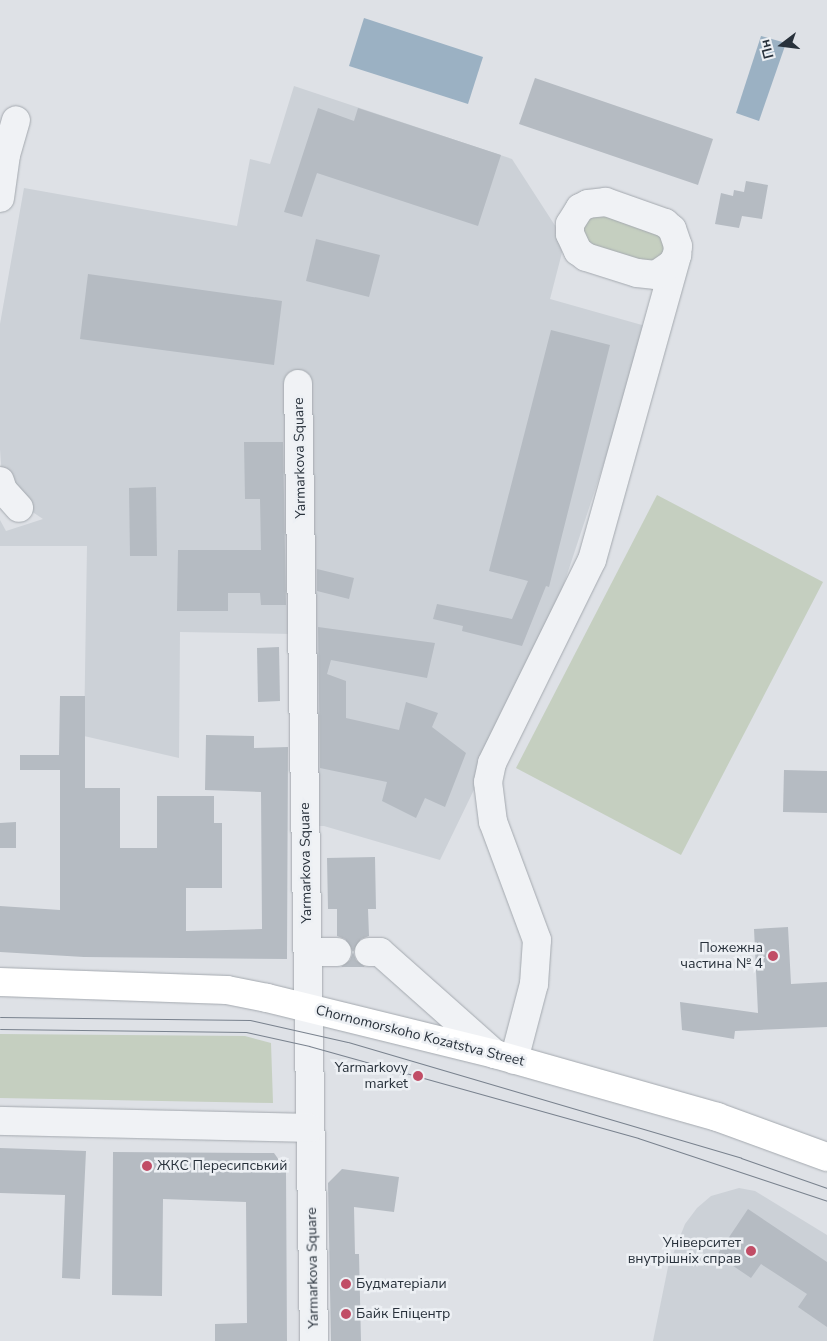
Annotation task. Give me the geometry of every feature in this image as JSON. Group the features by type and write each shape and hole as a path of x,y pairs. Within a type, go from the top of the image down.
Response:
{"main road":[{"name":"Chornomorskoho Kozatstva Street","path":"0,982 227,990 309,1008 505,1057 717,1117 827,1157"}],"street":[{"path":"0,198 3,154 16,120"},
{"path":"369,952 380,952 505,1057 534,984 537,940 493,822 488,782 492,763 592,560 677,255"},
{"name":"Yarmarkova Square","path":"298,384 314,1341"},
{"path":"0,481 3,490 19,508"},
{"path":"308,952 337,952"},
{"path":"0,1121 310,1128"}],"shaded area":[{"path":"294,86 512,159 565,241 550,299 649,327 543,647 440,860 324,826 299,826 292,634 180,632 179,758 84,736 87,546 0,546 0,520 6,531 43,519 3,492 0,449 0,324 24,188 237,226 250,159 270,164"},
{"name":"Університет внутрішніх справ","path":"739,1188 755,1191 827,1235 827,1341 653,1341 668,1267 685,1224 697,1208 711,1196"}],"green space":[{"path":"597,210 664,235 665,256 651,264 592,246 583,238 582,221"},
{"path":"657,495 823,582 681,855 516,768"},
{"path":"0,1034 245,1036 271,1043 273,1103 0,1098"}],"water":[{"path":"364,18 483,57 468,104 349,66"},
{"path":"761,36 786,43 759,121 736,113"}],"building":[{"path":"535,78 713,139 698,185 519,124"},
{"path":"318,108 354,121 358,108 501,155 478,226 317,173 302,217 284,212"},
{"path":"746,181 768,185 762,219 742,216 739,228 715,224 721,193 733,196 734,190 744,192"},
{"path":"316,239 380,255 369,297 306,281"},
{"path":"88,274 282,301 274,365 80,339"},
{"path":"551,330 610,345 549,587 546,586 522,646 462,631 463,626 433,619 437,604 512,619 528,581 489,571"},
{"path":"244,442 283,442 286,605 261,605 260,593 228,593 228,611 177,611 178,550 261,550 260,499 245,499"},
{"path":"156,487 157,556 130,556 129,488"},
{"path":"317,569 354,578 349,599 317,591"},
{"path":"318,627 435,643 427,678 331,660 327,674 346,681 346,718 399,730 406,702 438,713 432,727 466,753 445,807 425,798 416,818 382,801 387,782 320,768"},
{"path":"279,647 280,701 258,702 257,648"},
{"path":"60,696 85,696 85,788 120,788 120,848 157,848 157,796 214,796 214,823 222,823 222,888 186,888 186,931 262,929 261,792 205,790 206,735 254,736 254,748 288,747 287,959 84,957 0,952 0,906 60,910 60,770 20,770 20,755 59,755"},
{"path":"784,770 827,771 827,813 783,812"},
{"path":"16,822 16,848 0,848 0,823"},
{"path":"375,857 376,909 368,909 369,936 361,939 353,952 345,939 337,936 337,909 328,909 327,858"},
{"name":"Пожежна частина № 4","path":"788,927 791,984 827,982 827,1027 735,1031 734,1039 682,1030 680,1002 758,1013 754,929"},
{"path":"353,952 356,960 365,967 341,967 350,960"},
{"path":"0,1148 86,1151 80,1279 62,1278 65,1195 0,1193"},
{"path":"113,1152 274,1153 286,1170 287,1341 215,1341 215,1324 247,1323 246,1202 163,1199 162,1296 112,1295"},
{"path":"342,1169 399,1177 394,1212 354,1207 355,1254 359,1254 361,1341 331,1341 328,1183"},
{"path":"748,1209 827,1262 827,1327 798,1307 807,1294 761,1264 751,1278 717,1255"}],"tram line":[{"path":"0,1017 250,1020 348,1042 741,1158 827,1188"},
{"path":"0,1029 246,1032 309,1046 638,1138 827,1201"}],"place":[{"name":"Пожежна частина № 4","path":"773,956"},
{"name":"Yarmarkovy market","path":"418,1076"},
{"name":"ЖКС Пересипський","path":"147,1166"},
{"name":"Університет внутрішніх справ","path":"751,1251"},
{"name":"Будматеріали","path":"346,1284"},
{"name":"Байк Епіцентр","path":"346,1314"}]}
